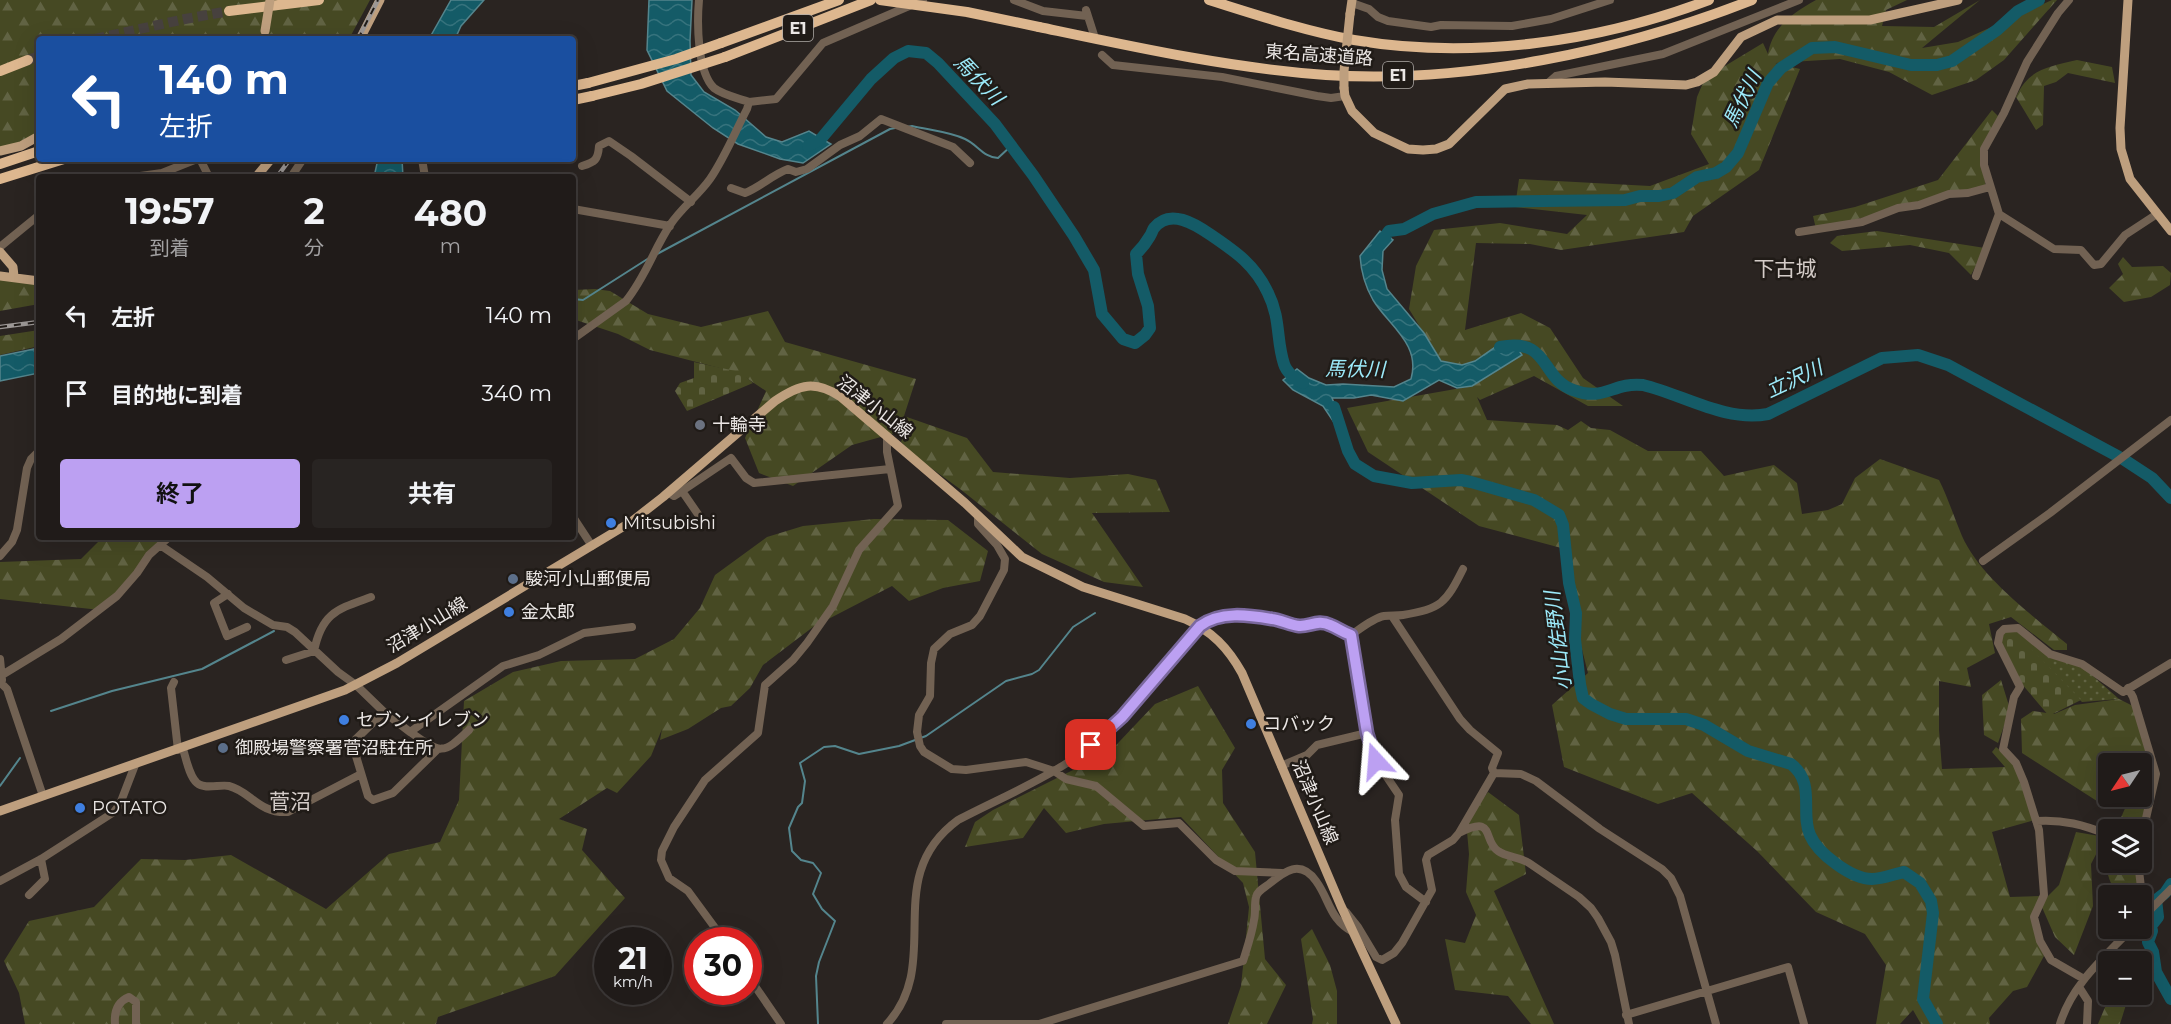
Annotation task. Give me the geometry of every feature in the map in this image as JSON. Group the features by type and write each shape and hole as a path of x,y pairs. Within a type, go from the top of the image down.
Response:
{"highway":[{"path":"229,11 319,0"},
{"name":"E1","path":"576,85 676,59 839,0"},
{"name":"E1","path":"576,99 641,84 725,57 871,0"},
{"name":"東名高速道路","path":"880,0 968,12 1150,51 1228,64 1328,75 1410,75 1497,66 1578,53 1661,32 1752,0"},
{"name":"東名高速道路","path":"1209,0 1281,23 1329,35 1383,44 1453,49 1518,45 1579,35 1640,21 1709,0"},
{"path":"0,71 28,60"},
{"path":"0,164 36,152"},
{"path":"0,179 54,162"}],"main road":[{"path":"262,35 270,0"},
{"path":"362,36 380,0"},
{"path":"1352,2 1344,71 1345,92 1352,111 1374,133 1408,149 1423,150 1436,149 1449,144 1505,89 1548,83 1605,82 1686,85 1697,82 1714,72 1741,37 1777,20 1870,20 1958,0"},
{"path":"2128,0 2120,128 2121,149 2130,179 2171,231"},
{"path":"0,151 21,146 36,137"},
{"path":"258,174 268,162"},
{"path":"0,252 13,267 14,276"},
{"path":"0,276 36,280"},
{"name":"沼津小山線","path":"0,811 310,704 356,685 631,522 669,493 775,400 795,388 807,386 829,389 887,436 1022,557 1083,587 1185,619 1217,638 1233,657 1242,673 1341,906 1396,1024"}],"street":[{"path":"699,0 700,64 706,78 717,90 749,102 776,99 823,43 923,0"},
{"path":"1014,0 1043,11 1087,13 1094,35"},
{"path":"1352,2 1388,21 1431,27 1512,26 1551,19 1610,0"},
{"path":"1548,83 1556,76 1663,54 1799,0"},
{"path":"1976,276 1999,214 1984,165 1984,149 2004,113 2027,62 2058,13 2069,0"},
{"path":"1102,54 1113,65 1222,77 1331,98 1345,92"},
{"path":"576,337 626,301 644,277 661,240 676,216 711,178 749,102"},
{"path":"731,188 745,193 775,174 788,169 796,172 807,170 840,145 860,136 881,120 953,147 970,163"},
{"path":"582,166 594,162 598,157 599,146 609,141 691,202"},
{"path":"155,174 191,162"},
{"path":"1799,232 1862,222 1898,208 1918,205 1949,194 1968,193 1990,187"},
{"path":"576,210 670,226"},
{"path":"1999,214 2054,249 2081,250 2094,265 2101,264 2126,235 2157,214"},
{"path":"0,247 36,217"},
{"path":"1983,561 2171,420"},
{"path":"714,927 688,891 669,878 661,860 662,851 674,827 705,780 758,732 765,685 793,660 807,643 833,606 859,550 898,506 887,453 887,436"},
{"path":"0,556 12,542 17,530 27,468 36,454"},
{"path":"669,493 674,496 731,458 746,478 754,483 890,469"},
{"path":"682,491 702,520"},
{"path":"978,516 978,524 1005,559 1005,570 980,616 972,625 950,634 934,649 931,663 930,696 919,716 917,732 924,752 952,769 966,770 1026,762 1054,771 1066,779 1096,786 1144,826 1179,823 1216,860 1235,871 1282,873"},
{"path":"576,522 592,546"},
{"path":"1,681 117,596 149,555 166,540"},
{"path":"160,545 207,577 244,608 273,625 287,627 294,632 384,712 410,732 438,749 448,749 469,730"},
{"path":"887,1024 903,1001 912,978 915,891 921,866 932,846 944,831 958,820 1054,771 1100,738 1122,717 1200,626 1208,620 1237,615 1272,619 1301,626 1314,622 1330,625 1338,631 1351,635 1382,616 1429,609 1450,595 1463,569"},
{"path":"228,594 214,603 227,636 247,627"},
{"path":"314,651 316,639 324,623 338,609 371,597"},
{"path":"1341,906 1358,927 1376,957 1382,960 1389,958 1432,890 1426,860 1428,855 1453,840 1459,833 1494,773 1492,768 1498,753 1470,730 1460,718 1392,616"},
{"path":"410,732 503,666 538,655 584,633 632,627"},
{"path":"2084,979 2051,960 2040,942 2034,917 2044,895 2038,830 2016,763 2003,749 2014,697 2020,687 1998,644 2000,633 2010,627 2018,628 2050,654 2082,664 2123,692 2171,663"},
{"path":"1351,635 1367,733 1376,761 1399,795 1395,820 1399,874 1406,887 1426,902"},
{"path":"286,660 314,651"},
{"path":"0,659 1,681 7,689 43,796"},
{"path":"174,681 171,688 180,749 197,783 204,786 228,785 277,813 288,812 362,774"},
{"path":"2128,688 2133,697 2156,774 2146,819"},
{"path":"384,712 356,739 353,746 368,796 373,800 393,793 438,749"},
{"path":"1281,766 1307,754 1317,745 1367,733"},
{"path":"0,881 41,859 114,812 120,804 135,765"},
{"path":"1494,773 1521,774 1536,781 1600,829 1662,869 1671,879 1680,896 1716,1024"},
{"path":"2036,821 2064,821 2098,832"},
{"path":"1459,833 1476,826 1485,828 1493,847 1499,853 1521,858 1591,908 1611,942 1629,1024"},
{"path":"29,895 45,879 41,859"},
{"path":"946,1024 1039,1024 1243,961 1255,919 1256,897 1282,873 1295,868 1302,869 1311,875 1337,920 1353,932"},
{"path":"2152,907 2168,891"},
{"path":"2061,1024 2070,1001 2084,979 2122,939"},
{"path":"1626,1015 1788,967 1803,1024"},
{"path":"2079,987 2088,1001 2087,1024"},
{"path":"762,996 781,1024"},
{"path":"115,1024 114,1017 119,1003 129,997 136,1002 136,1024"}],"green space":[{"path":"0,0 370,0 351,36 36,36 36,143 0,154"},
{"path":"1816,0 1907,0 1886,10 1882,26 1934,27 1980,0 1922,48 1958,42 2052,0 2057,0 2004,60 1976,80 1932,95 1889,72 1840,59 1775,63 1800,69 1759,170 1693,216 1684,232 1561,250 1530,244 1476,243 1465,330 1521,313 1550,328 1583,378 1623,406 1588,406 1534,376 1480,400 1477,397 1487,420 1557,425 1568,430 1581,421 1591,428 1610,430 1648,451 1701,451 1724,476 1774,465 1797,483 1802,514 1828,510 1842,504 1855,478 1880,459 1939,480 1962,536 1981,566 2008,595 2067,644 2067,650 2054,650 2011,617 1989,624 1995,653 1967,668 1971,687 1939,681 1942,769 2005,767 1992,752 1996,747 2013,760 2035,820 1992,832 2010,897 2042,896 2041,903 2059,885 2076,832 2098,836 2098,850 2091,864 2093,906 2074,955 2055,937 2041,905 2035,922 2044,956 2027,987 2013,991 1989,1018 1990,1024 1921,1024 1913,1010 1900,1024 1876,1024 1886,965 1865,934 1816,912 1757,851 1692,793 1658,804 1564,767 1552,705 1588,673 1575,622 1565,549 1479,526 1368,452 1347,408 1467,387 1438,357 1409,309 1416,266 1434,230 1500,223 1567,234 1587,215 1515,207 1519,179 1650,186 1709,164 1691,134 1697,97 1705,78 1763,43 1768,54 1770,44 1779,28"},
{"path":"2077,60 2112,67 2115,83 2068,73 2056,82 2044,86 2043,125 2036,130 2016,97 2021,87 2041,70"},
{"path":"1992,110 2001,119 1981,157 1986,188 1816,229 1813,216 1855,207 1938,180"},
{"path":"1877,231 1985,248 1971,275 1949,253 1910,245 1842,251 1830,243 1837,236"},
{"path":"2123,257 2132,267 2163,266 2171,273 2170,285 2151,297 2124,302 2109,288 2123,274 2118,264"},
{"path":"0,274 36,284 36,305 0,311"},
{"path":"576,290 610,291 648,314 701,327 768,311 785,342 916,379 904,416 967,438 993,472 1070,478 1128,474 1156,480 1170,512 1092,513 1143,587 1104,582 1042,554 920,460 901,442 906,430 852,445 793,486 759,473 745,438 766,391 739,373 650,350 618,334 576,320"},
{"path":"36,330 36,347 0,355 0,336"},
{"path":"694,362 740,372 753,383 687,411 675,391 680,383 694,378"},
{"path":"874,519 948,520 988,551 980,581 943,588 909,601 892,586 813,627 763,665 750,688 731,706 721,708 688,729 660,740 662,729 651,756 617,793 607,788 559,819 587,829 582,850 625,898 599,927 594,927 594,933 555,976 438,1017 436,1024 25,1024 19,993 4,961 29,921 94,907 141,859 185,860 231,855 326,909 389,854 440,842 459,800 464,701 513,672 561,661 635,659 674,639 700,608 715,575 767,537 803,526"},
{"path":"100,540 166,540 100,610 0,599 0,562 81,559"},
{"path":"2010,627 2081,700 2049,716 2021,683 1998,638"},
{"path":"2009,630 2018,630 2047,653 2085,669 2119,699 2082,702"},
{"path":"2001,680 2010,709 1998,743 1984,735 1982,695"},
{"path":"1198,686 1235,748 1222,770 1223,803 1255,852 1265,959 1286,985 1267,1024 1228,1024 1241,986 1249,907 1243,883 1181,817 1104,824 1066,833 1044,808 1023,838 965,847 975,822 993,810 1081,766 1101,761 1155,704"},
{"path":"2119,699 2139,709 2150,753 2098,753 2098,802 2022,753 2021,719 2033,711 2054,714 2075,705"},
{"path":"1488,792 1519,815 1526,874 1494,891 1554,1024 1531,1024 1508,996 1455,990 1445,939 1465,943 1476,915 1466,892 1469,854 1466,820"},
{"path":"2126,807 2146,807 2144,819 2120,819"},
{"path":"2108,873 2138,873 2139,885 2112,885"},
{"path":"1312,929 1330,965 1337,991 1337,1024 1312,1024 1301,939"},
{"path":"2106,1005 2126,1005 2120,1024 2098,1024"}],"water":[{"path":"451,0 484,0 461,26 456,36 431,36"},
{"path":"649,0 692,0 691,75 704,92 735,110 766,137 782,142 809,131 831,144 803,163 780,159 738,144 713,128 667,91 647,50"},
{"path":"377,162 402,162 403,174 375,174"},
{"path":"1380,231 1393,240 1383,251 1382,270 1387,289 1424,333 1441,361 1462,365 1475,361 1501,343 1513,341 1522,355 1472,386 1457,388 1439,380 1403,401 1371,395 1332,398 1341,420 1333,421 1323,406 1293,390 1283,380 1297,369 1309,378 1326,385 1394,387 1411,379 1413,367 1408,345 1373,300 1362,273 1360,256"},
{"path":"36,349 36,374 0,381 0,356"}],"waterway":[{"name":"馬伏川","path":"1377,248 1389,231 1404,229 1433,214 1476,202 1625,200 1673,193 1697,177 1716,173 1726,167 1738,153 1768,83 1781,68 1812,48 1835,47 1911,65 1937,65 1952,61 1997,30 2018,11 2039,0"},
{"name":"馬伏川","path":"808,146 820,140 871,79 894,58 908,51 926,53 995,124 1033,175 1094,270 1102,314 1123,339 1135,343 1150,328 1148,306 1138,274 1136,254 1160,222 1167,219 1182,220 1198,226 1229,247 1251,267 1263,283 1277,321 1285,367 1294,378 1303,383"},
{"path":"907,127 912,126 959,137 970,141 984,153 998,158 1011,146"},
{"path":"657,254 895,128"},
{"path":"576,299 583,300 649,258"},
{"name":"立沢川","path":"1500,347 1516,345 1528,348 1543,360 1562,384 1584,393 1601,393 1623,386 1643,385 1720,411 1752,415 1768,414 1882,358 1918,355 1948,365 2123,459 2152,478 2171,498"},
{"name":"小山佐野川","path":"1334,407 1348,451 1355,464 1374,476 1412,483 1461,480 1471,482 1534,500 1559,515 1563,525 1569,583 1576,613 1575,639 1583,698 1610,714 1626,719 1686,719 1704,725 1748,751 1791,764 1803,780 1807,826 1820,850 1846,870 1864,878 1880,878 1904,872 1920,883 1931,901 1933,913 1923,999 1937,1024"},
{"path":"818,1024 816,976 835,921 822,909 813,894 821,873 813,863 801,860 792,851 789,828 802,803 805,781 800,763 824,747 835,746 859,754 899,746 926,736 1006,681 1039,670 1073,627 1095,613"},
{"path":"51,711 112,691 202,669 274,631"},
{"path":"0,786 20,758"},
{"name":"立沢川","path":"2171,884 2156,900 2158,917 2151,926 2152,931 2148,942 2153,952 2156,972 2171,999"}],"tunnel":[{"path":"108,36 229,11"},
{"path":"28,60 36,57"}],"railway":[{"path":"360,36 378,0"},
{"path":"279,174 288,162"},
{"path":"0,327 36,322"}],"place":[{"name":"十輪寺","path":"700,425"},
{"name":"Mitsubishi","path":"611,523"},
{"name":"駿河小山郵便局","path":"513,579"},
{"name":"金太郎","path":"509,612"},
{"name":"セブン-イレブン","path":"344,720"},
{"name":"コバック","path":"1251,724"},
{"name":"御殿場警察署菅沼駐在所","path":"223,748"},
{"name":"POTATO","path":"80,808"}],"district":[{"name":"下古城","path":"1785,268"},
{"name":"菅沼","path":"290,801"}],"route":[{"path":"1091,745 1122,717 1200,626 1208,620 1237,615 1272,619 1301,626 1314,622 1330,625 1338,631 1351,635 1367,733 1376,761"}]}
